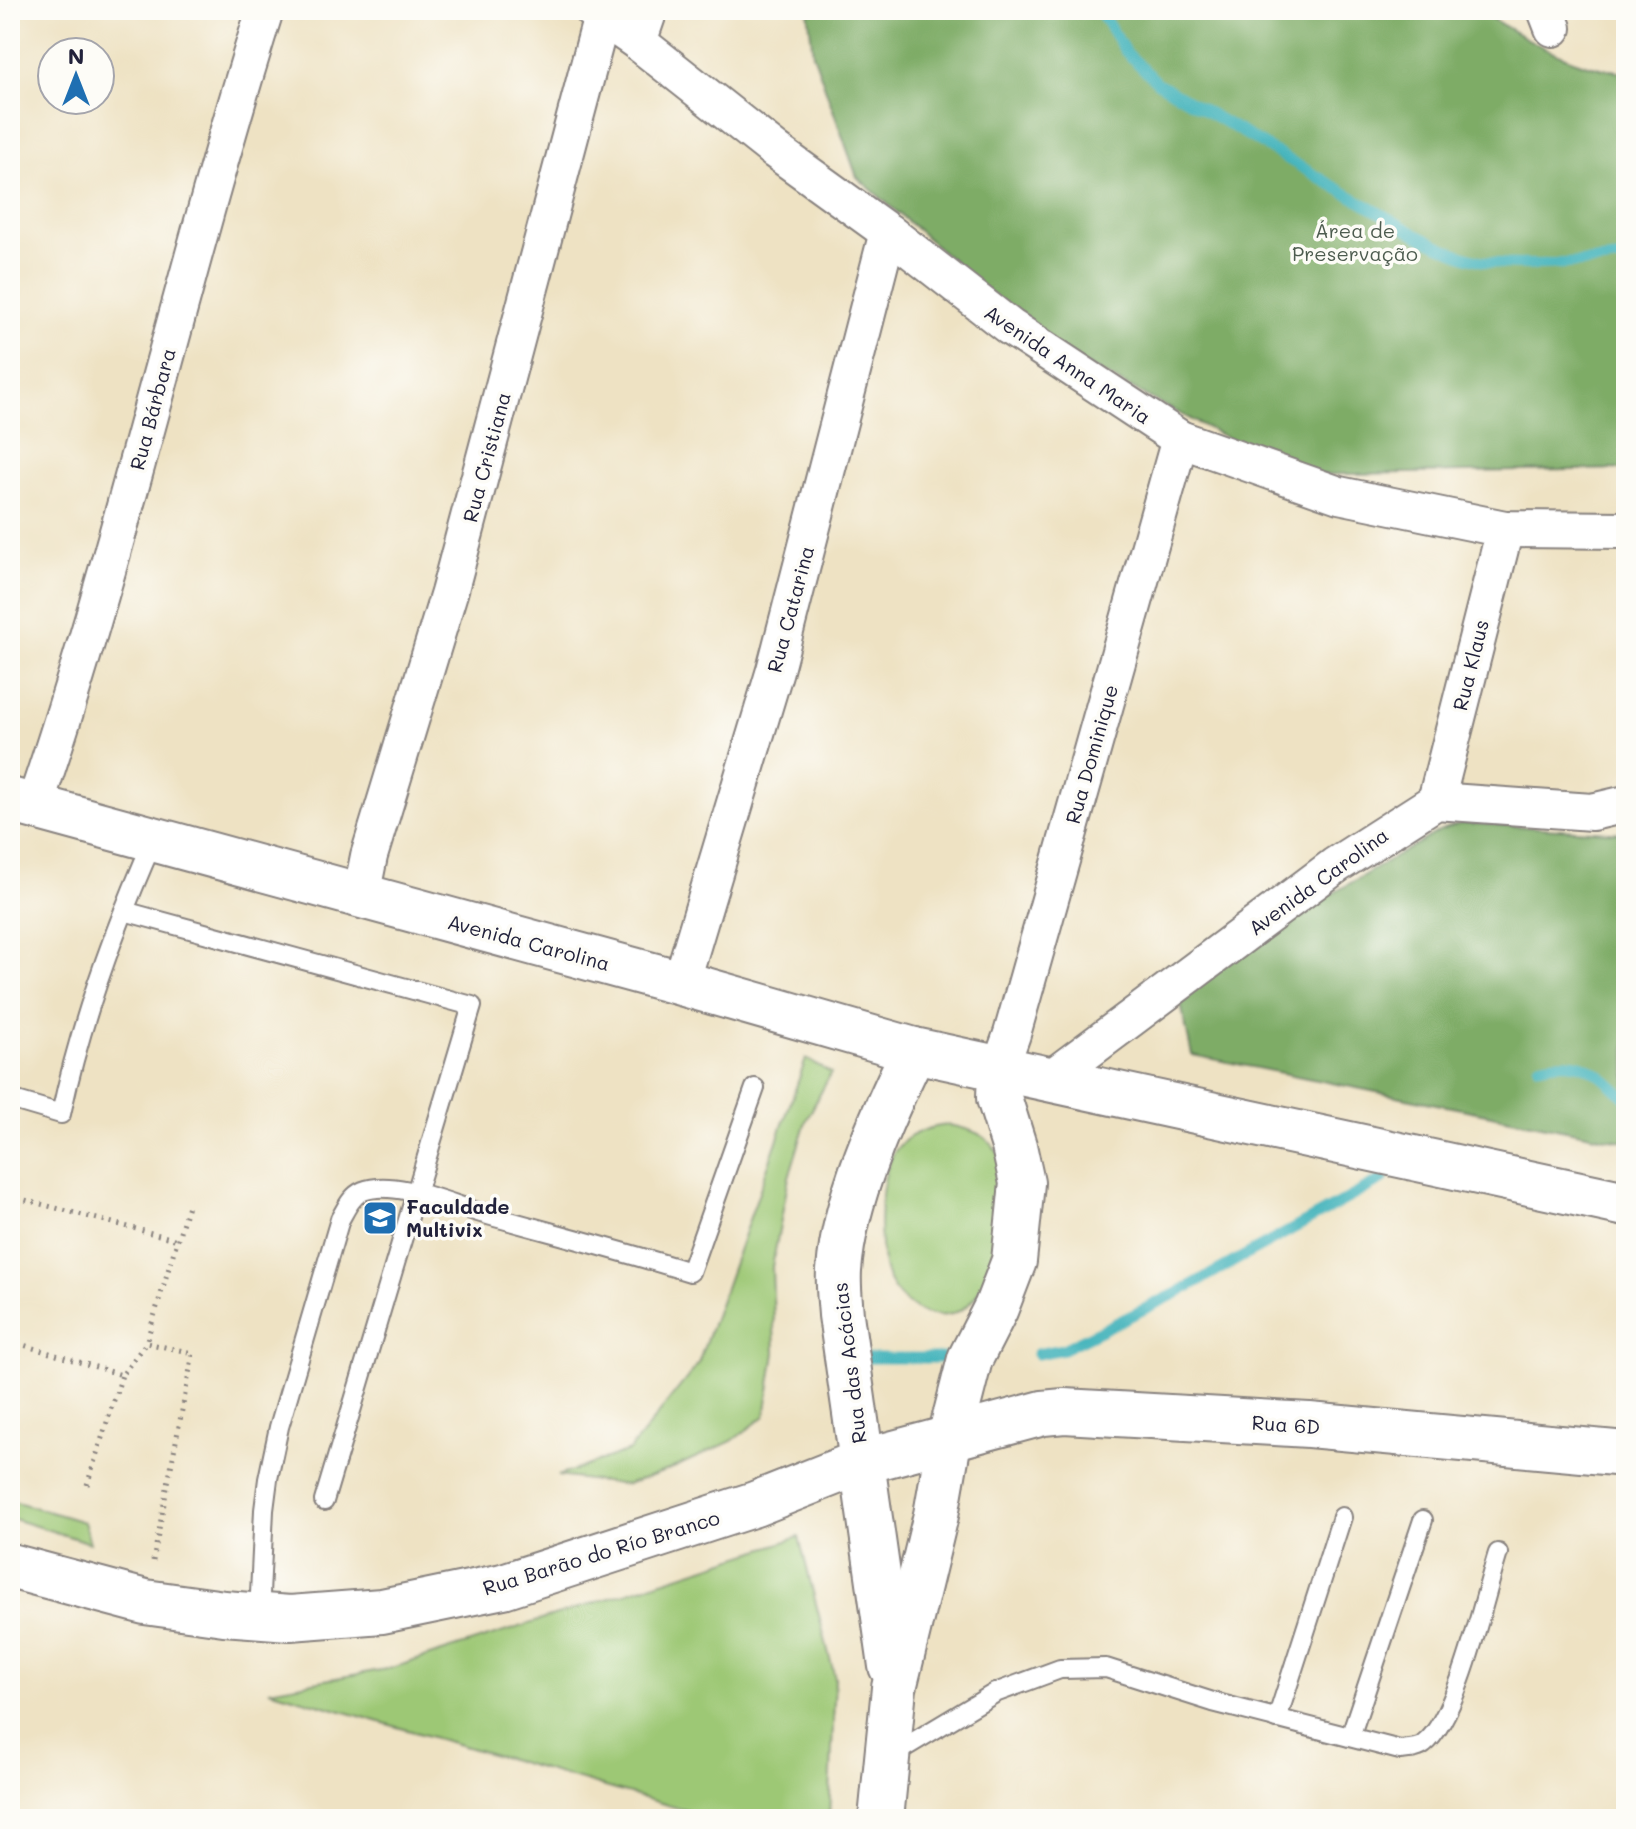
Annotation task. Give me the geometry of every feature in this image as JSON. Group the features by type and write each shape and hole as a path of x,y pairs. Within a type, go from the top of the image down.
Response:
{"street":[{"name":"Rua Bárbara","path":"22,803 131,487 237,98 265,10"},
{"name":"Avenida Anna Maria","path":"597,13 644,26 776,151 888,232 1010,327 1180,439 1339,495 1505,529 1626,530"},
{"name":"Rua Cristiana","path":"361,896 369,856 449,593 597,13"},
{"name":"Rua Catarina","path":"681,983 775,670 888,232"},
{"name":"Rua Dominique","path":"1000,1068 1180,439"},
{"name":"Rua Klaus","path":"1436,801 1505,529"},
{"name":"Avenida Carolina","path":"1050,1079 1336,865 1436,801"},
{"path":"1436,801 1592,812 1626,804"},
{"name":"Avenida Carolina","path":"22,803 914,1050 1626,1204"},
{"name":"Rua das Acácias","path":"894,1688 841,1315 839,1272 846,1226 871,1150 888,1103 914,1050"},
{"name":"Rua das Acácias","path":"881,1819 894,1688 936,1515 949,1441 970,1359 996,1308 1014,1261 1022,1183 999,1098 1000,1068"},
{"name":"Rua 6D","path":"949,1441 1043,1413 1064,1411 1309,1425 1626,1454"},
{"name":"Rua Barão do Río Branco","path":"10,1566 145,1602 290,1618 382,1611 503,1586 755,1504 861,1462 949,1441"}],"lane":[{"path":"10,1099 61,1114 74,1055 124,911 154,839"},
{"path":"124,911 472,1006 324,1501"},
{"path":"259,1615 264,1510 279,1427 340,1219 349,1202 363,1191 386,1189 416,1193 690,1272 755,1088"},
{"path":"1277,1719 1342,1517"},
{"path":"1350,1737 1423,1520"},
{"path":"887,1757 995,1693 1060,1669 1106,1668 1213,1702 1400,1750 1423,1746 1441,1725 1460,1679 1498,1553"}],"path":[{"path":"10,1196 178,1240"},
{"path":"87,1485 122,1375 146,1343 189,1202"},
{"path":"10,1341 122,1375"},
{"path":"146,1343 193,1353 161,1518"}],"green space":[{"name":"Área de Preservação","path":"808,10 1477,10 1567,58 1626,72 1626,469 1298,475 1050,346 857,177 813,54"},
{"path":"1463,823 1626,833 1626,1142 1192,1055 1179,995 1272,929 1441,830"},
{"path":"806,1059 831,1073 806,1121 789,1177 772,1267 775,1353 765,1416 732,1441 671,1469 626,1485 558,1476 629,1451 698,1364"},
{"path":"948,1125 978,1133 991,1143 1002,1159 1012,1193 980,1290 961,1310 948,1315 932,1315 911,1306 890,1283 883,1264 880,1212 885,1177 895,1151 919,1132"},
{"path":"10,1500 84,1522 90,1543 10,1518"},
{"path":"799,1537 835,1678 829,1819 699,1819 699,1814 269,1690 392,1668"}],"waterway":[{"path":"1099,10 1125,51 1158,83 1437,245 1495,263 1560,264 1626,258"},
{"path":"1539,1066 1577,1064 1606,1080 1626,1099"},
{"path":"1037,1354 1063,1349 1177,1293 1383,1179"},
{"path":"864,1358 961,1358"}],"place":[{"name":"Faculdade Multivix","path":"380,1218"}]}
